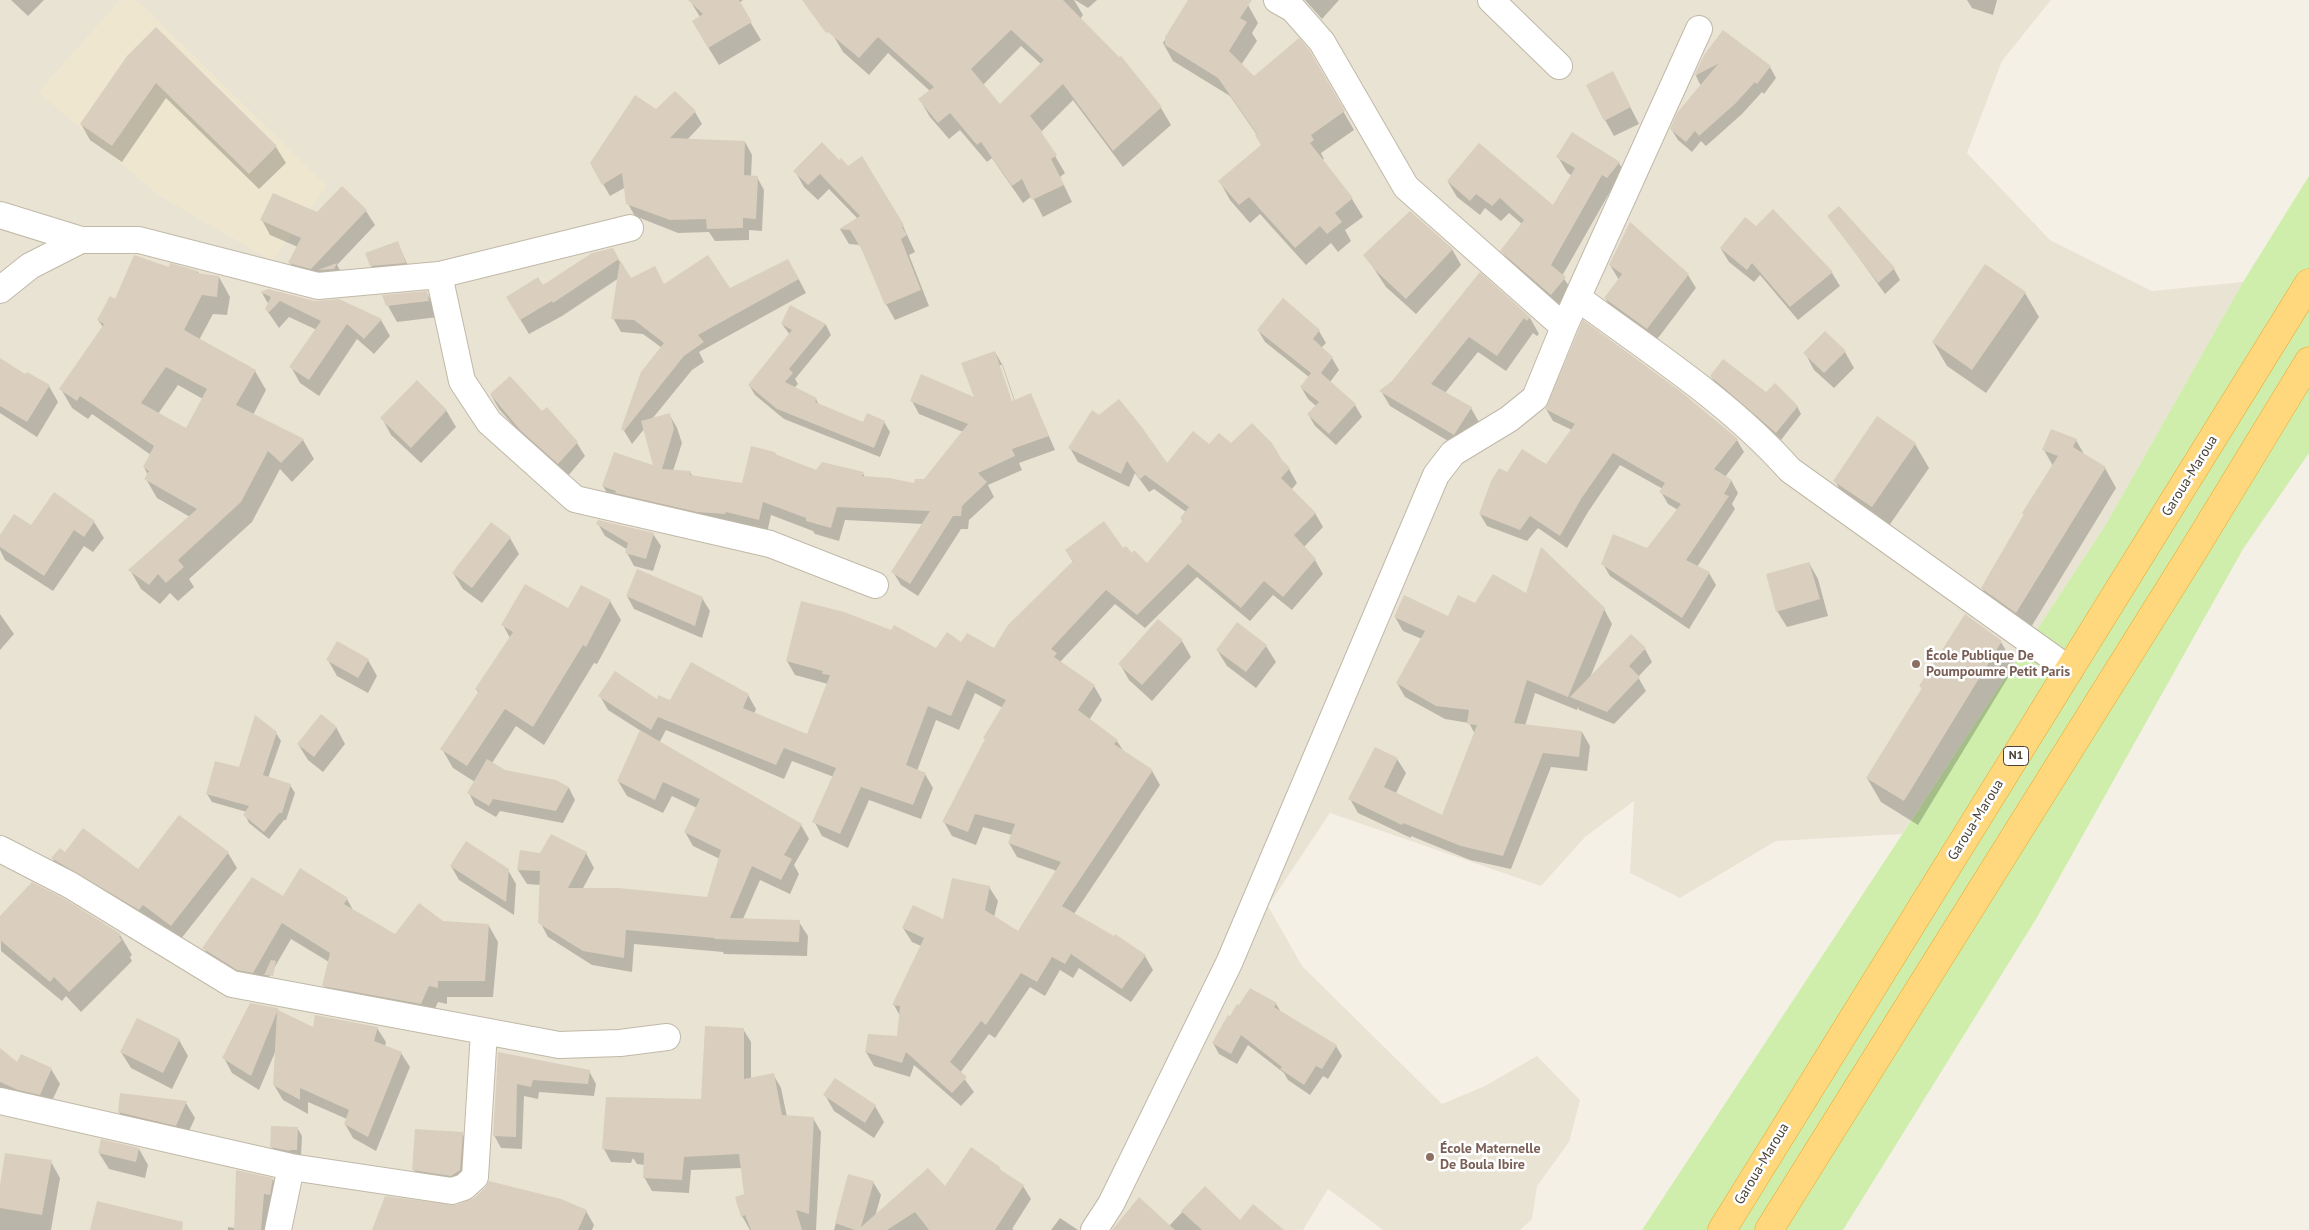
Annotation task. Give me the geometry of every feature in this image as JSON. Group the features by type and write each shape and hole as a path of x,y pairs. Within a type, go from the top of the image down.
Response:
{"highway":[{"name":"Garoua-Maroua","path":"1722,1230 2309,283"},
{"path":"1769,1230 2192,553 2309,361"}],"street":[{"path":"1277,0 1293,9 1322,42 1380,146 1406,187 1564,327"},
{"path":"1491,0 1559,66"},
{"path":"1094,1230 1111,1204 1229,962 1436,475 1454,453 1509,419 1535,398 1564,327 1700,30"},
{"path":"0,215 81,240 139,240 318,286 439,275 630,228"},
{"path":"0,290 30,266 81,240"},
{"path":"439,275 462,381 489,422 575,499 770,544 875,585"},
{"path":"1578,298 1736,415 1765,441 1790,470 2070,670"},
{"path":"0,849 70,885 232,984 559,1045 620,1043 667,1037"},
{"path":"0,1101 291,1166 452,1192 464,1187 475,1178 484,1032"},
{"path":"278,1230 291,1166"}],"shaded area":[{"path":"0,0 2051,0 2002,61 1967,153 2050,240 2152,291 2243,282 2105,526 1902,834 1776,841 1680,898 1630,873 1634,801 1585,837 1541,886 1330,813 1268,906 1302,966 1442,1104 1485,1086 1537,1056 1580,1100 1569,1142 1537,1186 1532,1219 1520,1230 1383,1230 1328,1189 1303,1230 0,1230"},
{"path":"120,0 137,0 327,186 272,261 158,195 38,92"}],"green space":[{"path":"2309,176 2309,453 2243,549 2036,919 1843,1230 1642,1230 2105,526 2243,282"}],"building":[{"path":"688,0 739,0 752,22 708,48 692,21 703,14"},
{"path":"802,0 1063,0 1119,57 1121,56 1162,107 1113,151 1063,84 1030,116 1057,155 1051,159 1064,185 1032,200 1022,179 1012,186 981,142 977,145 950,113 938,123 918,99 934,87 878,37 859,58 828,32 826,33","holes":["1011,30 1044,60 1000,104 971,69"]},
{"path":"1188,0 1252,0 1240,18 1247,22 1229,51 1254,76 1299,38 1310,51 1345,111 1311,135 1314,140 1310,143 1353,198 1335,213 1342,222 1327,234 1320,226 1295,248 1249,197 1239,205 1218,181 1261,145 1255,135 1257,134 1218,78 1165,45 1165,37"},
{"path":"156,27 277,146 249,174 156,83 112,146 80,124 127,56"},
{"path":"1723,30 1771,66 1757,84 1755,82 1736,103 1699,136 1695,131 1686,142 1670,129 1677,113 1718,64 1694,76 1704,55"},
{"path":"1613,71 1631,107 1604,121 1586,85"},
{"path":"675,91 696,111 670,138 745,141 744,175 758,176 756,219 743,218 743,228 707,229 706,219 670,220 626,204 622,173 602,185 590,163 635,95 656,109"},
{"path":"1572,132 1620,162 1607,178 1602,175 1551,265 1566,277 1551,295 1500,251 1524,220 1500,198 1492,206 1476,194 1470,201 1447,181 1479,143 1553,205 1575,168 1556,157"},
{"path":"822,142 839,160 841,158 848,166 862,156 904,225 902,227 907,235 901,239 921,290 885,305 862,250 850,230 839,229 860,216 820,174 808,185 793,171"},
{"path":"342,186 367,210 311,269 288,263 301,238 260,220 273,193 317,212"},
{"path":"1839,206 1895,268 1878,283 1827,216"},
{"path":"1773,209 1833,272 1790,307 1752,263 1747,270 1720,248 1745,217 1756,226"},
{"path":"1410,211 1453,249 1406,299 1375,270 1363,255"},
{"path":"1630,222 1689,274 1647,329 1604,298 1622,274 1609,265"},
{"path":"398,241 406,263 370,266 365,253"},
{"path":"613,248 619,259 553,303 552,301 520,320 506,297 538,277 543,285 592,253"},
{"path":"134,255 169,267 170,263 198,271 197,273 219,276 217,297 202,295 184,330 256,370 236,405 304,439 281,463 268,451 241,502 178,560 184,567 166,583 158,574 149,585 128,570 197,509 144,479 149,471 143,467 154,446 80,396 77,401 59,389 104,324 97,320 110,296 115,299","holes":["166,367 207,389 186,428 141,403"]},
{"path":"708,255 730,288 788,259 799,279 698,335 704,342 684,356 624,431 621,429 641,372 664,343 634,320 611,319 620,260 631,278 655,266 664,284"},
{"path":"337,263 334,269 318,270"},
{"path":"1985,264 2026,292 1972,370 1932,342"},
{"path":"1480,272 1530,317 1527,321 1524,318 1497,356 1469,337 1431,384 1472,407 1454,435 1379,391 1392,381"},
{"path":"268,289 315,301 339,299 382,319 364,339 347,324 309,380 289,367 321,321 280,301 269,312 265,309 271,297 260,292"},
{"path":"427,291 429,301 386,306 382,295"},
{"path":"1283,298 1320,330 1313,339 1333,357 1321,373 1356,404 1329,434 1307,414 1319,402 1300,387 1311,373 1257,330"},
{"path":"790,305 826,324 789,369 793,373 785,382 817,398 815,402 863,422 867,413 885,421 874,448 777,409 748,385 792,330 781,324"},
{"path":"1583,320 1680,391 1738,439 1714,469 1732,480 1724,494 1729,496 1686,560 1710,572 1682,618 1601,564 1613,534 1647,548 1681,504 1659,492 1665,483 1613,453 1581,499 1560,536 1530,516 1520,530 1479,514 1491,481 1499,468 1507,472 1522,449 1546,464 1575,424 1545,409"},
{"path":"1825,331 1846,351 1824,373 1803,353"},
{"path":"995,351 1012,401 1031,393 1049,436 1012,449 1015,456 978,473 987,482 962,506 961,516 953,516 910,584 891,572 930,511 837,507 831,528 806,521 806,518 763,502 759,520 726,512 725,514 697,512 615,493 616,491 602,486 614,452 653,465 641,421 670,413 674,429 662,469 691,471 690,475 742,483 751,446 775,452 775,454 816,470 822,462 864,472 862,476 889,478 914,483 915,479 924,479 968,424 910,401 921,374 974,397 961,363"},
{"path":"0,358 25,374 27,372 50,385 27,422 0,406"},
{"path":"1723,359 1766,392 1775,383 1798,406 1776,433 1710,376"},
{"path":"510,376 542,411 547,407 578,442 558,464 520,430 490,394"},
{"path":"417,380 447,410 411,448 380,418"},
{"path":"1119,399 1167,463 1193,431 1209,444 1219,433 1231,443 1252,423 1272,443 1282,460 1290,468 1281,478 1316,513 1294,535 1316,559 1283,597 1264,581 1241,608 1188,564 1137,615 1106,590 1051,649 1057,653 1054,657 1095,685 1078,710 1118,740 1114,744 1153,770 1062,906 1114,936 1115,934 1146,955 1122,989 1071,954 1065,964 1052,957 1037,982 1021,973 986,1025 981,1021 950,1062 967,1077 952,1093 906,1052 902,1063 865,1052 868,1034 897,1036 900,1006 892,1005 924,938 902,928 913,905 943,919 952,878 990,886 985,910 1018,931 1061,862 1008,843 1015,824 975,814 968,832 942,822 985,739 983,738 1006,700 967,680 951,716 928,706 906,765 926,773 913,805 861,787 840,834 812,822 836,768 784,748 776,765 658,717 651,730 598,696 615,671 657,699 658,695 670,700 691,662 749,694 743,708 807,734 830,675 822,674 823,671 786,661 801,601 844,612 891,630 894,625 936,648 947,632 961,642 967,633 994,648 1008,625 1073,561 1065,550 1104,521 1123,548 1126,546 1132,553 1134,550 1147,563 1183,520 1180,518 1189,507 1145,475 1140,479 1127,461 1121,474 1068,448 1092,410 1099,415"},
{"path":"1877,416 1916,443 1872,507 1833,481"},
{"path":"2051,429 2077,439 2073,447 2106,467 2016,613 1981,588 2024,514 2022,513 2058,456 2042,450"},
{"path":"54,492 95,521 84,537 74,530 44,576 0,547 0,535 14,514 31,525"},
{"path":"598,520 654,533 646,559 625,553 628,543 596,524"},
{"path":"491,522 511,537 472,588 452,573"},
{"path":"1541,547 1605,608 1568,697 1527,680 1514,723 1582,731 1579,757 1543,753 1503,856 1461,846 1403,823 1402,825 1348,799 1375,747 1398,758 1384,787 1442,815 1477,725 1467,724 1469,710 1436,706 1396,683 1425,631 1394,617 1404,595 1448,616 1458,595 1475,603 1493,574 1526,593"},
{"path":"1809,562 1820,599 1776,612 1766,574"},
{"path":"637,569 703,597 695,626 626,596"},
{"path":"525,584 568,608 581,585 611,600 586,647 583,645 533,727 505,709 467,766 440,749 479,691 475,689 513,632 501,625"},
{"path":"1965,614 2002,641 1904,801 1866,778 1922,688 1919,686"},
{"path":"1158,619 1183,640 1142,685 1118,664"},
{"path":"1237,622 1267,645 1246,672 1216,650"},
{"path":"1631,634 1646,648 1629,666 1640,677 1607,712 1570,697"},
{"path":"337,641 369,659 358,678 326,660"},
{"path":"321,714 337,727 314,757 297,744"},
{"path":"255,715 277,732 263,775 291,784 282,813 279,813 264,832 243,815 249,806 206,794 215,761 239,767"},
{"path":"640,730 802,824 784,855 792,859 781,880 752,866 730,918 800,920 799,942 714,939 626,930 624,958 583,951 538,923 540,871 517,870 520,850 540,853 551,834 587,852 568,888 619,888 707,897 721,850 684,832 700,799 663,782 655,800 617,781"},
{"path":"487,759 505,770 556,780 569,787 556,811 493,799 489,806 467,793"},
{"path":"179,815 229,852 171,926 143,905 139,910 51,858 60,848 65,852 83,828 138,869"},
{"path":"466,841 509,869 506,902 450,866"},
{"path":"300,868 348,898 344,904 395,934 419,903 443,921 489,924 485,981 438,981 438,988 429,986 421,1004 322,986 330,953 282,923 253,973 237,970 202,948 252,877 283,896"},
{"path":"32,882 63,898 121,934 119,937 122,940 69,992 54,977 50,982 0,940 0,916"},
{"path":"271,960 276,961 273,976 264,975"},
{"path":"1250,988 1277,1003 1274,1007 1337,1045 1322,1069 1316,1066 1304,1085 1280,1069 1282,1067 1241,1035 1231,1054 1212,1043 1228,1015 1230,1016 1237,1004 1239,1005"},
{"path":"250,1003 278,1008 278,1010 313,1027 315,1015 378,1027 374,1041 402,1052 368,1137 344,1124 349,1110 300,1088 300,1100 273,1085 277,1012 251,1076 222,1058"},
{"path":"137,1018 180,1039 163,1073 120,1052"},
{"path":"705,1026 744,1028 744,1079 774,1073 782,1115 814,1117 809,1214 796,1210 802,1230 751,1230 745,1215 741,1217 735,1197 744,1194 739,1154 684,1157 682,1180 643,1178 644,1153 602,1149 606,1097 701,1099"},
{"path":"0,1048 17,1062 21,1054 52,1068 40,1095 18,1090 0,1082"},
{"path":"498,1052 590,1070 588,1084 533,1080 531,1087 517,1084 516,1137 493,1136"},
{"path":"835,1078 876,1105 865,1123 823,1095"},
{"path":"120,1093 187,1101 176,1126 118,1112"},
{"path":"271,1126 298,1127 297,1150 290,1151 270,1147"},
{"path":"415,1129 463,1132 460,1170 451,1176 412,1170"},
{"path":"101,1139 139,1148 136,1162 98,1153"},
{"path":"971,1147 1000,1167 999,1169 1024,1185 995,1230 929,1230 915,1212 887,1230 855,1230 835,1223 848,1174 874,1181 861,1227 928,1168 945,1186"},
{"path":"5,1153 52,1160 42,1215 0,1208 0,1185"},
{"path":"236,1170 273,1178 270,1195 264,1194 261,1230 234,1230"},
{"path":"489,1181 561,1199 587,1210 578,1230 372,1230 385,1196 456,1205 474,1198 485,1188"},
{"path":"1205,1186 1240,1220 1253,1204 1284,1230 1202,1230 1181,1211"},
{"path":"1139,1197 1175,1230 1112,1230"},
{"path":"97,1201 183,1222 182,1230 90,1230"}],"place":[{"name":"École Publique De Poumpoumre Petit Paris","path":"1916,664"},
{"name":"École Maternelle De Boula Ibire","path":"1430,1157"}]}
